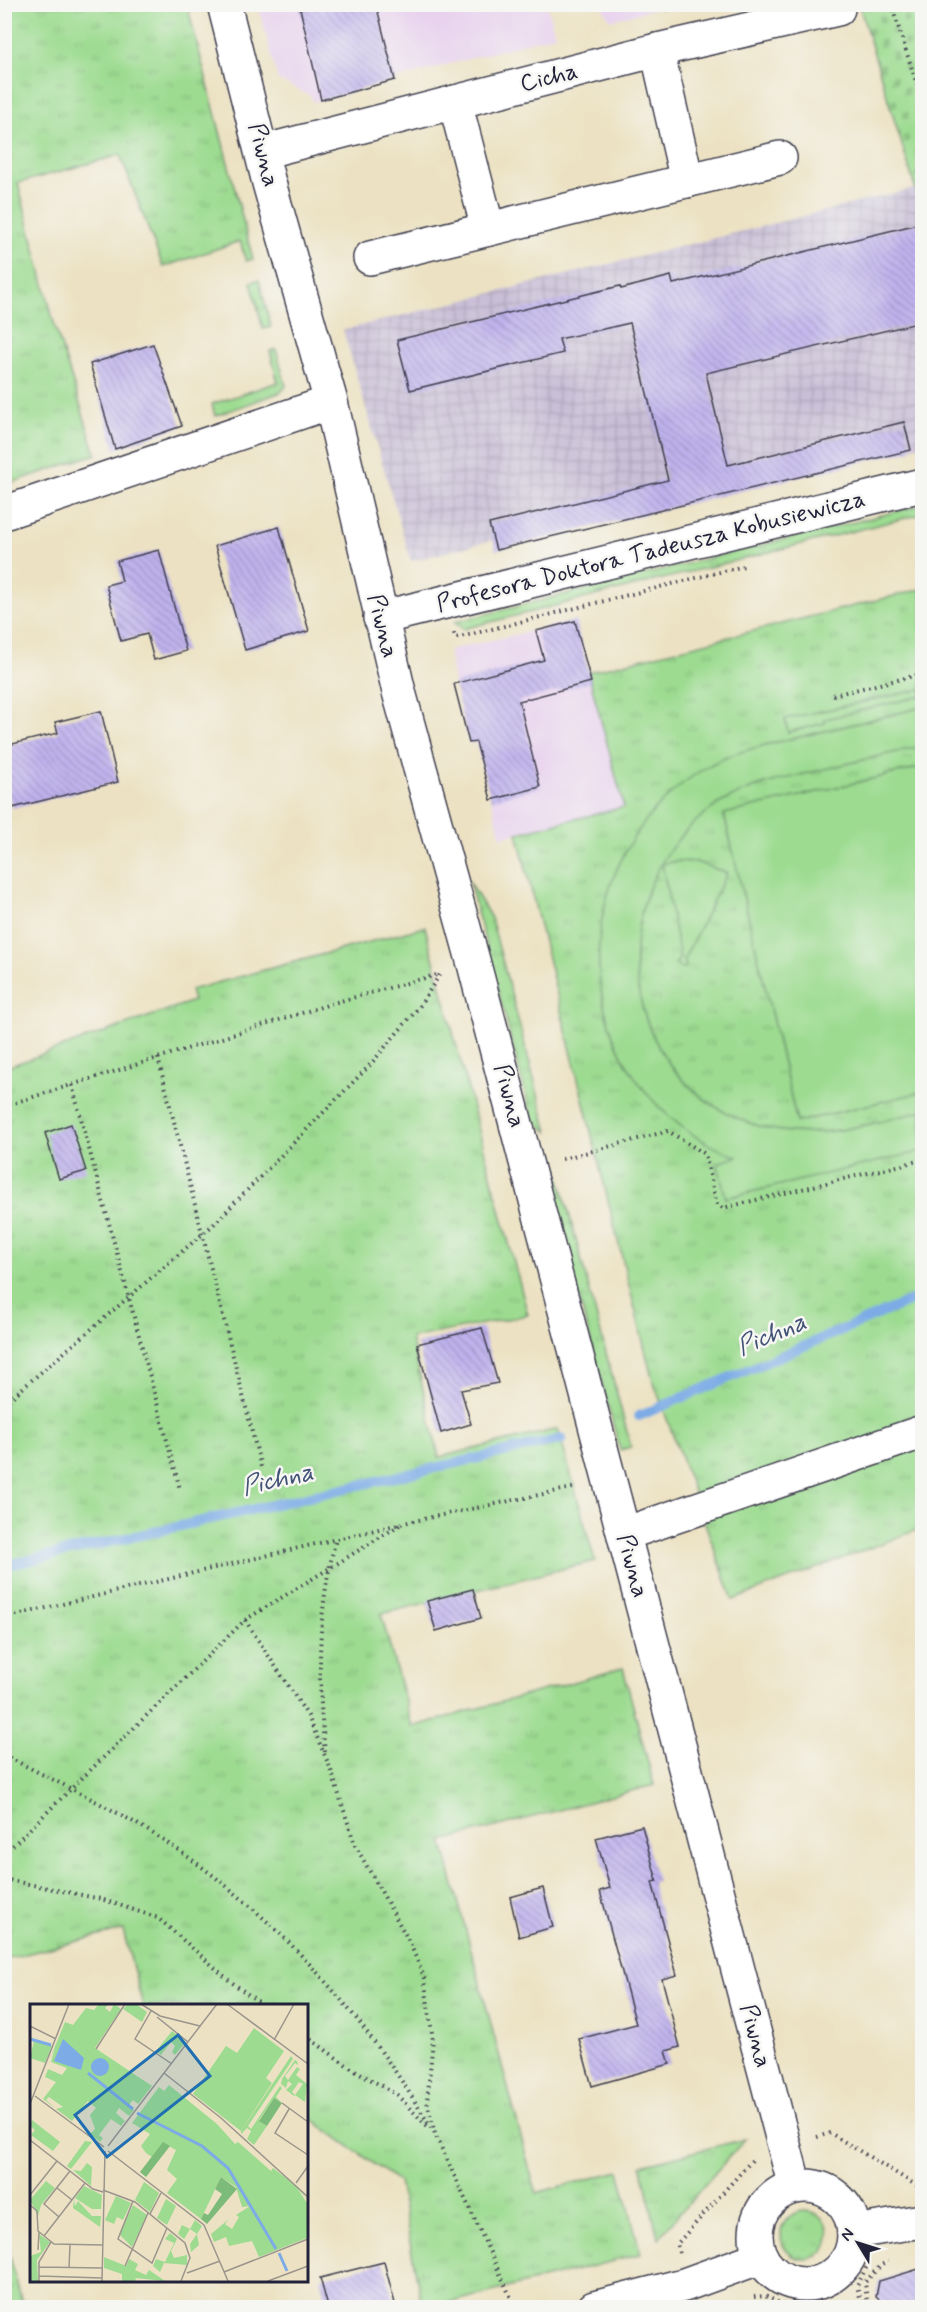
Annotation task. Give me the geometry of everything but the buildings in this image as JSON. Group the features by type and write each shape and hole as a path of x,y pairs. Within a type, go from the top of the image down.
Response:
{"street":[{"name":"Piwna","path":"224,4 331,402 380,618 474,964 795,2187"},
{"name":"Cicha","path":"262,152 657,50 838,9"},
{"path":"657,50 687,181"},
{"path":"455,102 488,230"},
{"path":"370,258 780,158"},
{"path":"4,513 331,402"},
{"name":"Profesora Doktora Tadeusza Kobusiewicza","path":"380,618 922,485"},
{"path":"624,1534 922,1432"},
{"path":"812,2186 828,2191 841,2201 850,2215 854,2232 852,2247 828,2294 812,2284 787,2281 772,2271 760,2257 756,2235 760,2213 769,2201 795,2187 812,2186"},
{"path":"854,2232 922,2221"},
{"path":"594,2307 684,2285 760,2257"}],"path":[{"path":"891,4 922,100"},
{"path":"893,10 916,4"},
{"path":"832,695 922,674"},
{"path":"4,1106 446,971"},
{"path":"4,1404 202,1235 369,1065 419,1007 440,974"},
{"path":"158,1058 261,1467"},
{"path":"72,1084 180,1489"},
{"path":"562,1159 668,1131 705,1154 717,1205 723,1208 922,1160"},
{"path":"4,1618 404,1523 586,1485"},
{"path":"4,1854 245,1620 404,1523"},
{"path":"326,1758 320,1702 319,1638 328,1569 336,1539"},
{"path":"245,1620 309,1716 326,1758 355,1845 410,1941 424,1977 433,2040 427,2101 435,2134"},
{"path":"4,1755 138,1825 208,1874 278,1932 343,2000 400,2074 435,2134 513,2302"},
{"path":"4,1879 101,1899 158,1918 230,1981 261,2004"},
{"path":"308,2037 348,2066 397,2095 435,2134"},
{"path":"862,2307 857,2286 862,2272 871,2261"},
{"path":"874,2307 867,2302 865,2282 881,2265 890,2261"},
{"path":"749,2298 765,2296 790,2307"}],"shaded area":[{"path":"258,5 547,5 555,35 313,102 311,96 278,80"},
{"path":"600,5 669,5 611,20"},
{"path":"916,188 922,210 922,445 496,550 493,540 411,561 343,330"},
{"path":"575,621 624,807 501,837 476,742 469,743 454,684 449,650"}],"green space":[{"path":"13,5 187,5 253,259 246,261 240,241 163,267 120,155 18,183 55,327 96,454 5,485 4,7"},
{"path":"859,5 922,5 922,210"},
{"path":"259,280 271,327 263,329 251,282"},
{"path":"276,349 286,386 281,392 215,416 212,404 278,382 270,351"},
{"path":"922,505 922,514 463,629 454,622"},
{"path":"922,589 922,1528 733,1600 652,1378 517,833 624,807 588,672"},
{"path":"922,689 922,696 825,719 825,723 788,732 785,719"},
{"path":"922,707 922,746 761,785 720,803 707,812 671,849 647,893 637,940 638,988 652,1033 677,1073 714,1106 762,1127 803,1133 843,1130 922,1111 922,1151 726,1198 717,1163 737,1157 681,1126 639,1084 612,1033 600,978 602,921 618,866 650,815 709,765 750,749"},
{"path":"922,767 922,1092 797,1122 724,814"},
{"path":"678,861 696,862 727,873 684,959 686,966 682,969 675,964 680,958 662,864"},
{"path":"469,881 491,918 548,1132 532,1119"},
{"path":"425,927 528,1315 411,1338 439,1457 558,1429 595,1561 381,1614 412,1727 623,1668 654,1785 442,1841 536,2193 619,2171 641,2254 432,2307 422,2307 399,2182 308,2116 308,2004 142,2004 123,1930 5,1959 4,1068 193,1001 190,990"},
{"path":"557,1168 631,1447 620,1450 550,1190 551,1179"},
{"path":"745,2139 658,2238 641,2165"},
{"path":"805,2211 822,2218 829,2235 822,2252 805,2259 788,2252 781,2235 788,2218"},
{"path":"5,2237 23,2307 5,2307"}],"waterway":[{"name":"Pichna","path":"639,1416 922,1296"},
{"name":"Pichna","path":"4,1566 562,1439"}]}
